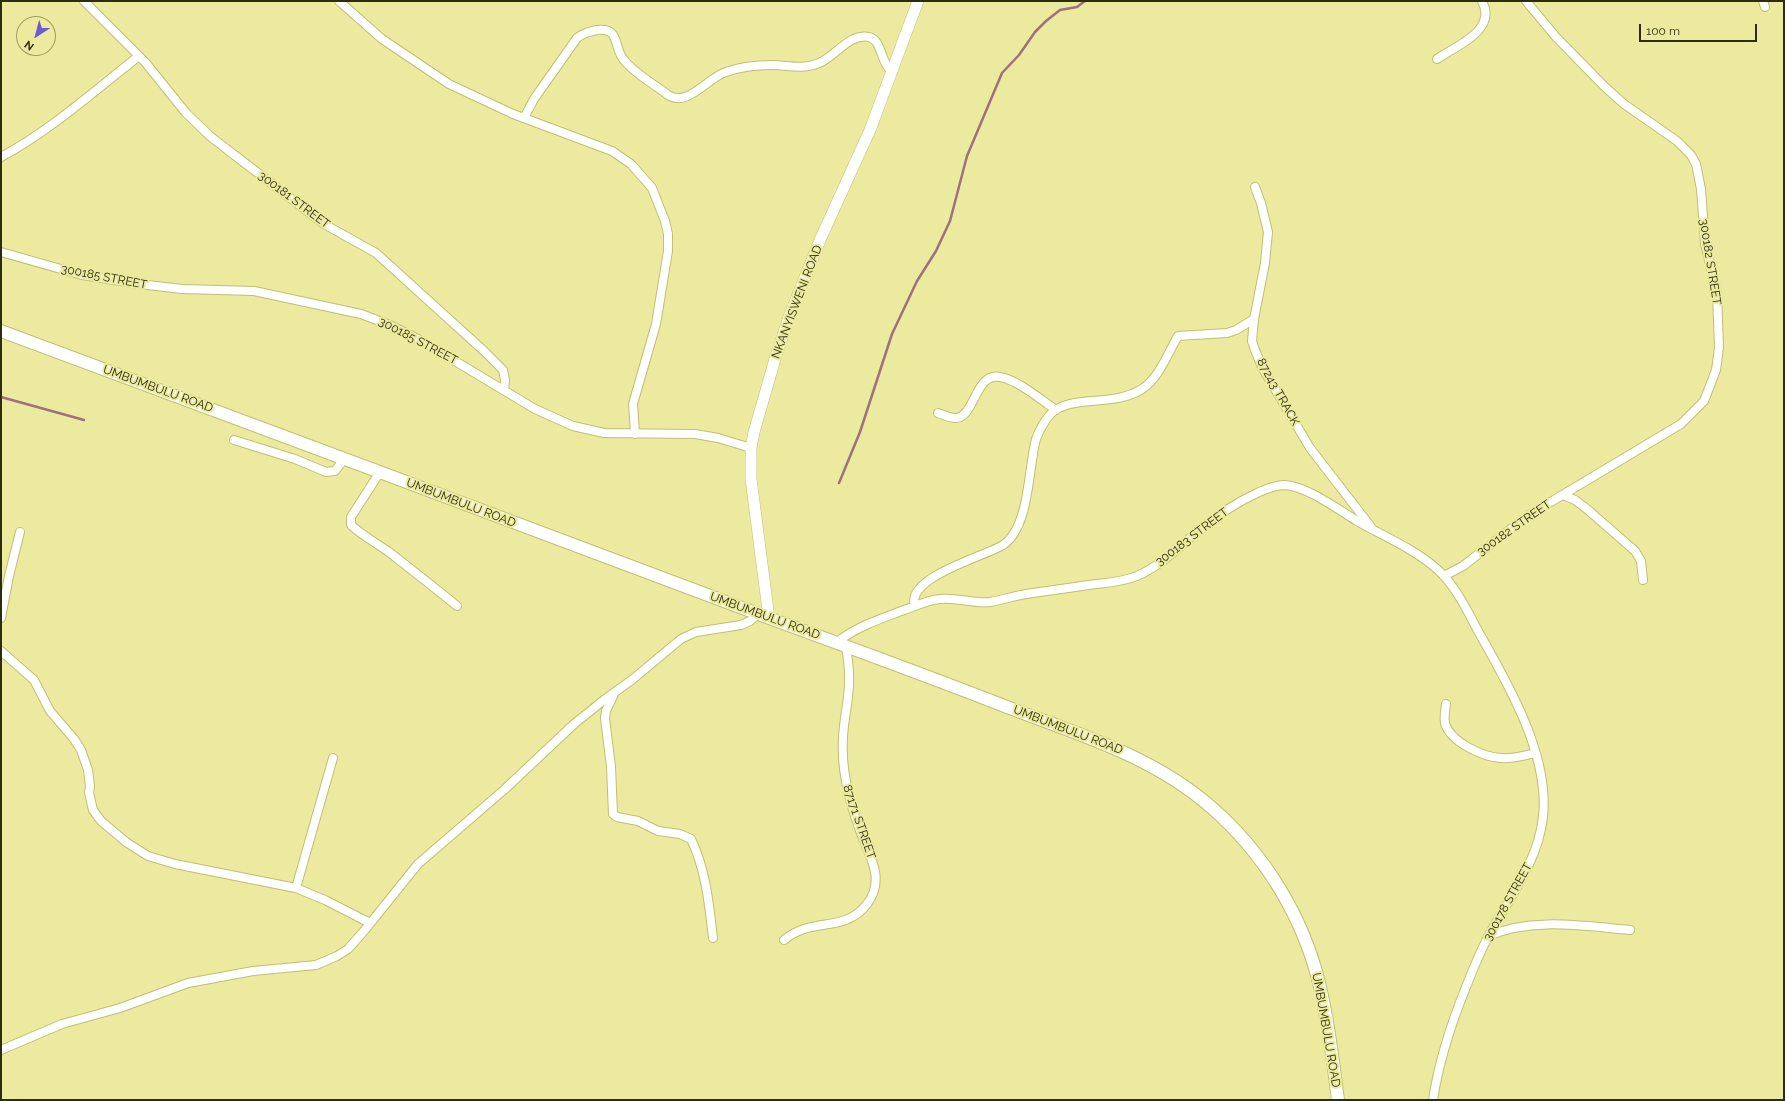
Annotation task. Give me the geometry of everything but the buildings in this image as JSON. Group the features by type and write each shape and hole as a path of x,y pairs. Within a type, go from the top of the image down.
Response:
{"main road":[{"name":"UMBUMBULU ROAD","path":"1,331 763,616 842,644 1119,750 1163,772 1212,808 1230,825 1258,857 1279,887 1301,929 1321,988 1330,1039 1338,1100"}],"street":[{"name":"300181 STREET","path":"84,1 139,56 186,113 211,137 324,224 361,243 394,267 497,364 504,374 504,390"},
{"path":"339,1 382,39 449,84 524,118 612,151 631,164 652,188 658,201 668,234 668,251 656,324 633,404 635,434"},
{"name":"NKANYISWENI ROAD","path":"763,616 751,479 751,448 761,405 789,317 817,246 870,130 918,1"},
{"path":"1437,59 1479,31 1486,20 1486,14 1482,1"},
{"name":"300182 STREET","path":"1444,576 1462,566 1528,515 1681,424 1704,401 1716,370 1719,348 1717,301 1705,244 1699,172 1691,155 1677,141 1624,104 1605,87 1556,36 1526,1"},
{"path":"524,118 534,99 577,38 584,33 601,30 609,31 614,36 620,55 629,65 668,95 675,98 691,95 717,75 736,69 770,65 799,67 815,65 830,57 852,40 865,37 877,42 885,64 891,71"},
{"path":"1,157 20,147 48,127 139,56"},
{"name":"87243 TRACK","path":"1255,187 1261,203 1268,232 1266,263 1254,319 1252,341 1262,367 1310,448 1373,529"},
{"name":"300185 STREET","path":"1,252 82,275 182,289 254,291 361,314 390,325 420,340 535,409 573,426 604,433 695,434 718,438 751,448"},
{"path":"842,644 849,633 864,625 915,606 915,598 918,591 935,575 992,551 1004,544 1012,536 1018,526 1023,509 1036,439 1040,429 1056,410 1069,404 1118,399 1137,391 1153,379 1178,336 1227,333 1236,330 1254,319"},
{"path":"938,413 951,417 960,417 967,411 982,384 991,378 999,376 1017,384 1056,410"},
{"path":"234,440 295,459 326,472 335,471 344,459"},
{"path":"380,472 351,518 351,525 365,538 385,550 427,581 457,606"},
{"name":"300183 STREET","path":"915,606 924,602 941,599 959,599 980,602 993,601 1024,594 1129,578 1161,562 1204,527 1243,500 1269,487 1287,485 1308,492 1373,529 1423,558 1444,576"},
{"path":"1563,495 1575,500 1587,509 1635,551 1641,561 1643,580"},
{"path":"1,618 9,576 20,532"},
{"name":"300178 STREET","path":"1433,1100 1437,1071 1443,1048 1479,955 1488,936 1524,876 1537,845 1543,815 1540,774 1524,720 1510,688 1471,618 1444,576"},
{"path":"1,1050 62,1024 120,1008 188,983 226,975 323,963 348,948 418,864 495,798 570,727 633,679 668,649 689,634 741,625 763,616"},
{"name":"87171 STREET","path":"784,940 794,932 803,928 849,920 868,903 875,887 875,868 855,816 844,777 842,748 850,676 842,644"},
{"path":"1,651 34,680 50,711 74,739 81,750 89,776 89,793 93,810 112,831 148,856 175,864 296,888 325,900 370,923"},
{"path":"614,693 606,711 605,718 613,810 615,816 638,821 658,831 680,834 691,839 697,850 706,886 712,938"},
{"path":"1446,704 1445,723 1448,730 1454,737 1472,750 1481,754 1501,758 1517,758 1535,754"},
{"path":"296,888 333,758"},
{"path":"1488,936 1508,929 1531,925 1630,930"}],"waterway":[{"path":"839,483 860,432 892,334 917,281 936,251 950,221 967,156 1002,73 1019,55 1035,32 1046,21 1060,10 1077,7 1085,1"},
{"path":"1,397 84,420"}]}
